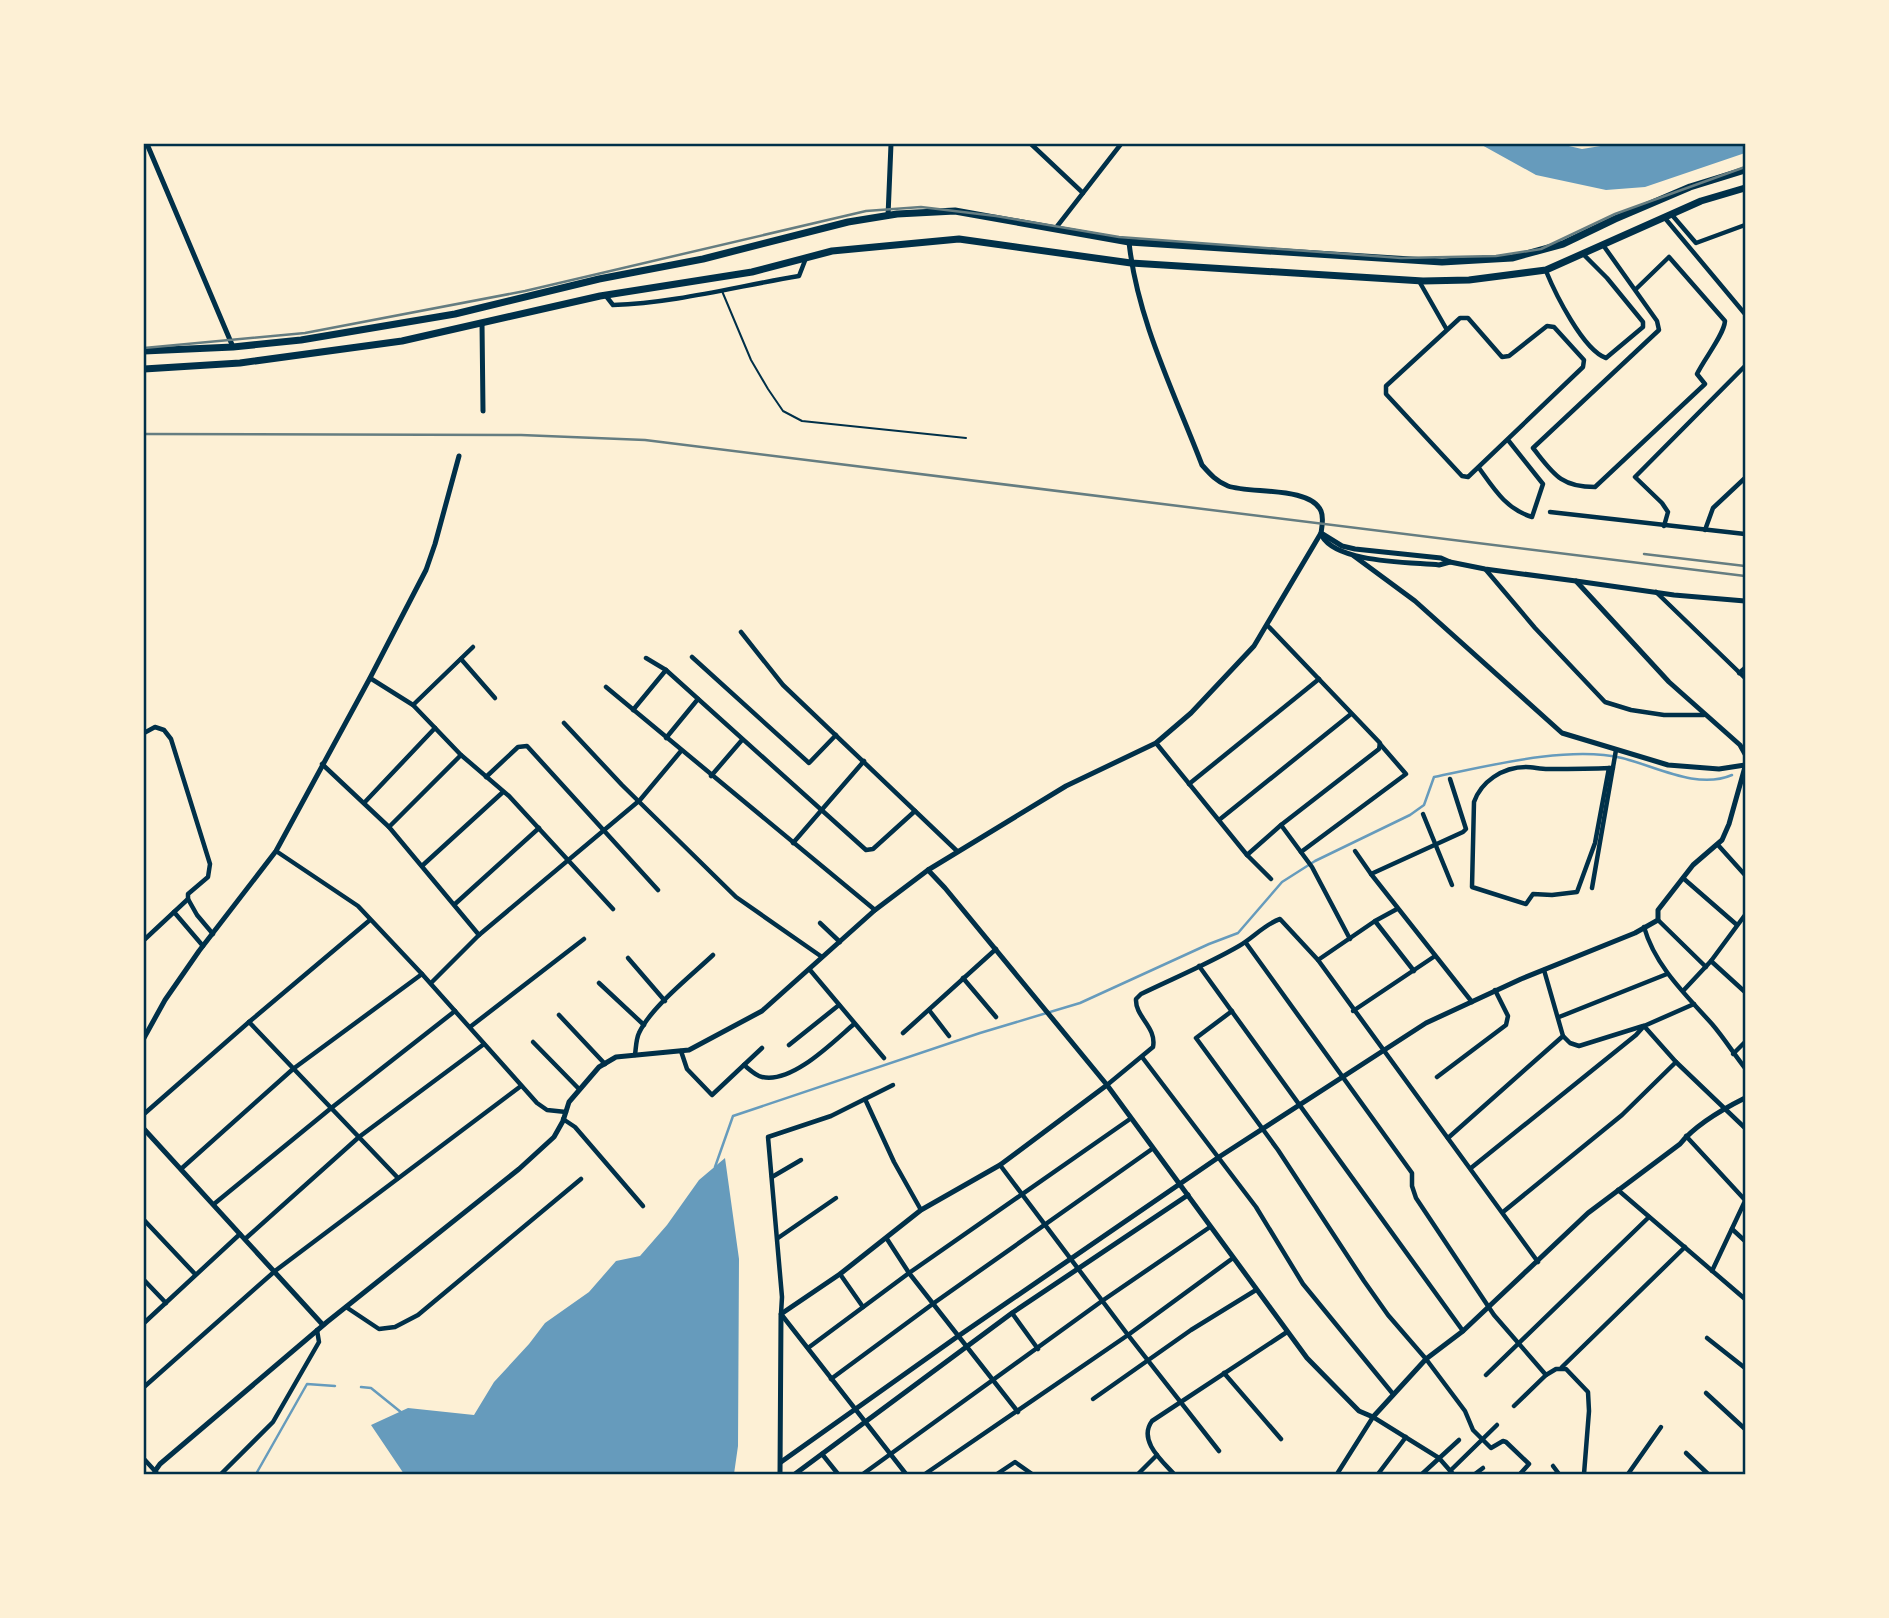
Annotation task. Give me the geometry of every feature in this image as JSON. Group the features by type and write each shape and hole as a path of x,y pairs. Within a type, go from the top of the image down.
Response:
{"highway":[{"path":"144,351 233,347 302,340 455,314 599,279 703,259 848,222 955,211 1129,242 1442,262 1512,258 1563,244 1690,187 1745,170"},
{"path":"144,369 240,363 402,341 605,295 752,272 832,251 959,239 1131,263 1419,281 1469,280 1546,270 1701,201 1745,188"}],"street":[{"path":"148,144 233,347"},
{"path":"888,216 891,144"},
{"path":"1031,144 1083,193"},
{"path":"1055,230 1121,144"},
{"path":"1668,216 1696,243"},
{"path":"1668,216 1688,248 1745,314"},
{"path":"1688,248 1745,225"},
{"path":"144,1458 156,1473 160,1464 317,1330 520,1169 554,1137 564,1119 569,1102 605,1064 616,1057 689,1050 762,1011 875,911 928,870 1066,786 1156,743 1191,713 1254,646 1321,533 1321,509 1312,501 1282,492 1230,487 1214,479 1202,465 1141,308 1129,242"},
{"path":"1603,245 1657,321 1658,331 1533,448 1554,474 1574,487 1595,487 1705,384 1697,374 1706,355 1723,331 1725,321 1669,257 1636,289"},
{"path":"1546,270 1566,313 1596,351 1606,358 1643,327 1643,322 1607,278 1583,254"},
{"path":"605,295 613,305 636,304 799,276 806,257"},
{"path":"1419,281 1447,330"},
{"path":"1460,318 1468,318 1502,357 1509,356 1547,326 1554,327 1584,360 1583,367 1508,440 1468,477 1462,476 1385,394 1386,386 1460,318"},
{"path":"482,323 483,411"},
{"path":"1664,526 1668,512 1635,477 1745,366"},
{"path":"1479,468 1504,502 1514,510 1532,517 1542,484 1508,440"},
{"path":"144,1038 164,1000 276,851 370,678 426,570 460,456"},
{"path":"1704,530 1713,508 1745,478"},
{"path":"1550,512 1745,534"},
{"path":"1321,533 1326,544 1335,550 1354,555 1440,565 1450,562"},
{"path":"1321,533 1342,546 1355,549 1441,558 1485,569 1656,592 1745,601"},
{"path":"1354,555 1415,601 1562,733 1615,754 1668,765 1696,769 1745,766 1729,824 1718,845 1693,865 1658,910 1658,920 1706,967"},
{"path":"1485,569 1535,628 1605,702 1631,710 1664,715 1704,715"},
{"path":"1576,581 1669,682 1740,745 1745,754"},
{"path":"1656,592 1745,678"},
{"path":"1738,600 1745,608"},
{"path":"1268,626 1380,743 1406,774 1301,852"},
{"path":"741,632 773,674 957,851"},
{"path":"413,705 473,647"},
{"path":"646,657 666,670 866,850 873,849 915,811"},
{"path":"692,657 809,763 836,735"},
{"path":"461,659 495,698"},
{"path":"1739,673 1745,668"},
{"path":"634,710 666,670"},
{"path":"370,678 413,705 461,755 539,828 613,909"},
{"path":"1189,784 1319,679"},
{"path":"606,687 875,911"},
{"path":"666,738 698,699"},
{"path":"1219,820 1351,714"},
{"path":"564,723 622,785 736,897 822,957"},
{"path":"144,733 155,727 164,730 171,739 210,864 208,877 144,940"},
{"path":"364,803 435,727"},
{"path":"711,776 742,740"},
{"path":"1156,743 1247,855 1271,879"},
{"path":"1247,855 1379,749 1380,743"},
{"path":"486,777 518,747 527,746 658,890"},
{"path":"430,983 479,935 640,800 681,751"},
{"path":"1611,768 1525,767 1507,770 1489,779 1478,790 1474,803 1472,887 1526,904 1533,894 1577,892 1594,848 1615,754"},
{"path":"389,827 461,755"},
{"path":"793,843 864,761"},
{"path":"322,764 389,827 479,935"},
{"path":"1592,888 1611,768"},
{"path":"1371,874 1466,829 1450,779"},
{"path":"423,865 503,792"},
{"path":"1423,814 1452,885"},
{"path":"1282,825 1308,860 1350,939"},
{"path":"455,904 539,828"},
{"path":"1718,845 1745,875"},
{"path":"1594,848 1600,850"},
{"path":"276,851 358,906 537,1104 547,1110 566,1112"},
{"path":"1354,851 1472,1002"},
{"path":"928,870 1107,1085 1307,1358 1359,1411 1439,1458 1452,1473 1497,1425"},
{"path":"1683,878 1737,925"},
{"path":"188,899 213,934"},
{"path":"1318,960 1397,909"},
{"path":"174,912 203,946"},
{"path":"1683,991 1711,961 1745,915"},
{"path":"781,1314 840,1274 921,1210 1000,1165 1142,1057 1153,1047 1154,1041 1152,1029 1136,1006 1136,999 1141,994 1246,943 1271,922 1280,919 1318,960 1538,1262"},
{"path":"144,1114 370,920"},
{"path":"781,1462 1219,1157 1382,1051 1446,1012 1658,920"},
{"path":"1375,922 1414,971"},
{"path":"820,923 840,942"},
{"path":"1644,927 1647,940 1667,974 1715,1027 1745,1068"},
{"path":"470,1027 584,939"},
{"path":"1246,943 1412,1173 1416,1198 1488,1307 1546,1376"},
{"path":"903,1033 996,949"},
{"path":"635,1055 638,1034 644,1025 665,1001 713,956"},
{"path":"1353,1011 1435,957"},
{"path":"628,958 665,1001"},
{"path":"1711,961 1745,992"},
{"path":"1199,966 1463,1331"},
{"path":"810,970 884,1058"},
{"path":"1544,970 1563,1036 1570,1043 1579,1046 1644,1026 1694,1004"},
{"path":"181,1169 293,1069 422,974"},
{"path":"1559,1017 1667,974"},
{"path":"963,978 996,1017"},
{"path":"599,983 644,1025"},
{"path":"1437,1077 1506,1025 1508,1016 1496,990"},
{"path":"789,1045 839,1005"},
{"path":"929,1010 949,1036"},
{"path":"214,1204 455,1011"},
{"path":"1232,1011 1196,1038 1388,1315 1426,1359 1465,1411 1473,1430 1494,1448 1503,1441 1506,1442 1529,1464 1520,1475"},
{"path":"559,1016 605,1064"},
{"path":"249,1022 398,1179"},
{"path":"744,1065 760,1077 782,1077 808,1062 855,1024"},
{"path":"1644,1026 1676,1062 1745,1128"},
{"path":"1471,1168 1644,1026"},
{"path":"1448,1138 1563,1036"},
{"path":"533,1042 579,1089"},
{"path":"1733,1054 1745,1042"},
{"path":"246,1239 359,1137 484,1044"},
{"path":"681,1051 687,1069 712,1095 762,1048"},
{"path":"1142,1057 1256,1207 1303,1284 1393,1394"},
{"path":"1503,1212 1622,1115 1676,1062"},
{"path":"780,1475 782,1297 768,1137 831,1116 893,1085"},
{"path":"144,1387 275,1271 522,1086"},
{"path":"1337,1475 1373,1417 1426,1359 1463,1331 1588,1213 1680,1144 1686,1136 1725,1108 1745,1098"},
{"path":"865,1099 921,1210"},
{"path":"564,1119 575,1127 643,1206"},
{"path":"808,1348 909,1273 1130,1119"},
{"path":"144,1129 323,1325"},
{"path":"1686,1136 1745,1200 1712,1271"},
{"path":"831,1379 1152,1149"},
{"path":"772,1177 801,1160"},
{"path":"1000,1165 1219,1451"},
{"path":"346,1307 379,1329 395,1326 418,1315 581,1180"},
{"path":"1618,1190 1745,1299"},
{"path":"795,1475 1012,1313 1188,1195"},
{"path":"777,1239 836,1198"},
{"path":"1486,1375 1649,1217"},
{"path":"144,1220 195,1274"},
{"path":"863,1475 1102,1301 1210,1227"},
{"path":"1732,1229 1745,1241"},
{"path":"144,1323 240,1233"},
{"path":"887,1238 909,1273 1018,1412"},
{"path":"1514,1406 1546,1376 1562,1367 1685,1247"},
{"path":"925,1475 1128,1335 1233,1258"},
{"path":"840,1274 863,1307"},
{"path":"144,1280 166,1303"},
{"path":"1093,1399 1191,1330 1256,1290"},
{"path":"1012,1313 1038,1349"},
{"path":"781,1314 906,1475"},
{"path":"221,1475 273,1422 319,1342 317,1330"},
{"path":"1174,1475 1157,1455 1146,1435 1146,1429 1152,1421 1287,1332"},
{"path":"1707,1338 1745,1368"},
{"path":"1562,1367 1573,1374 1588,1392 1584,1475"},
{"path":"1224,1373 1281,1439"},
{"path":"1706,1393 1745,1429"},
{"path":"1628,1475 1661,1427"},
{"path":"1378,1475 1406,1437"},
{"path":"1422,1475 1459,1440"},
{"path":"822,1454 838,1475"},
{"path":"1686,1454 1708,1475"},
{"path":"1138,1475 1157,1455"},
{"path":"997,1475 1014,1462 1032,1475"},
{"path":"1553,1466 1559,1475"},
{"path":"1475,1475 1482,1468"}],"lane":[{"path":"722,290 751,360 783,411 802,421 967,438"}],"water":[{"path":"1480,144 1560,144 1582,149 1613,144 1745,144 1745,153 1645,187 1606,190 1536,175"},
{"path":"725,1158 739,1259 738,1446 734,1474 404,1474 371,1425 408,1408 474,1415 494,1382 545,1323 589,1292 616,1261 640,1256 667,1225 699,1180"}],"waterway":[{"path":"715,1167 733,1116 980,1033 1080,1003 1238,933 1282,882 1315,861 1410,815 1424,805 1434,777 1528,758 1578,754 1622,758 1676,775 1705,780 1732,775"},
{"path":"256,1474 307,1384 335,1386"},
{"path":"361,1387 371,1388 402,1413"}],"railway":[{"path":"144,348 305,333 525,291 866,211 921,207 996,216 1119,237 1401,258 1496,256 1541,249 1615,214 1745,167"},
{"path":"144,434 521,435 645,440 1745,576"},
{"path":"1644,554 1745,566"}]}
